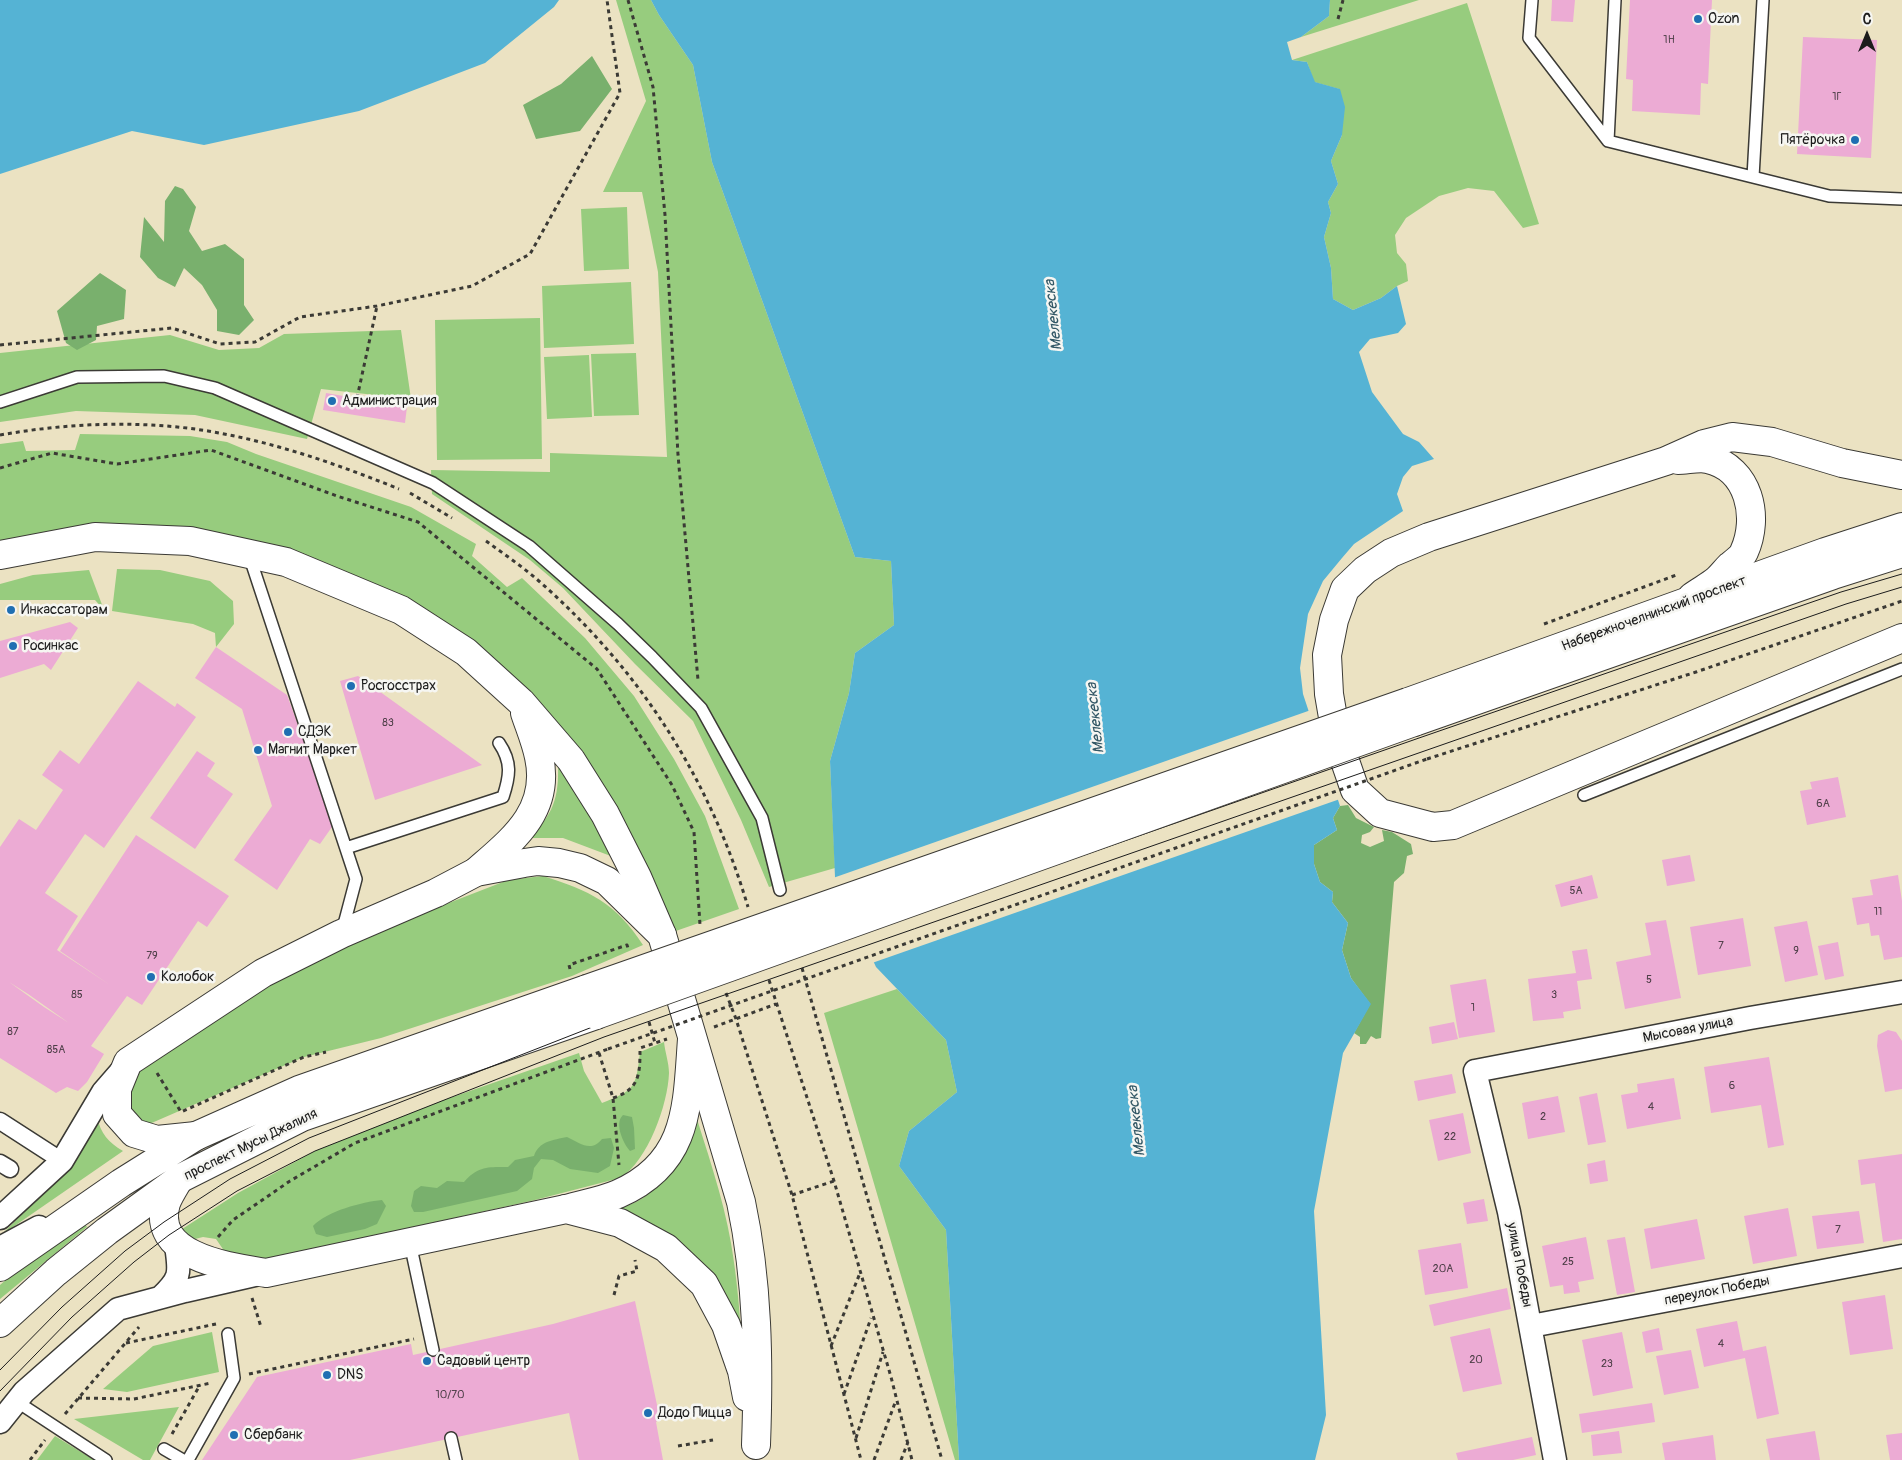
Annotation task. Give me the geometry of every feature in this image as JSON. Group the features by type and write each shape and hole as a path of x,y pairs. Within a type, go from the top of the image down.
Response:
{"main road":[{"path":"1901,640 1453,825 1434,827 1380,813 1355,790 1336,735 1329,694 1327,655 1334,620 1345,590 1365,570 1391,553 1429,537 1666,461 1704,444 1732,438 1772,442 1842,463 1902,475"},
{"path":"1666,461 1706,458 1721,463 1733,471 1742,482 1748,495 1749,534 1744,554 1717,580 1683,604"},
{"name":"Набережночелнинский проспект","path":"1411,712 1683,604 1825,552 1902,527"},
{"path":"0,555 95,537 190,541 286,562 401,610 466,652 521,702 571,760 605,814 637,877 662,935 741,1202 749,1240 756,1303 757,1453"},
{"name":"Набережночелнинский проспект","path":"1411,712 1902,553"},
{"path":"196,1136 157,1140 134,1133 116,1114 116,1089 128,1062 263,973 341,934 436,893 476,872 517,835 530,818 537,804 540,785 539,758 521,702"},
{"name":"проспект Мусы Джалиля","path":"0,1267 121,1183 196,1136 300,1090 580,983 1411,712"},
{"name":"проспект Мусы Джалиля","path":"0,1323 56,1272 107,1231 179,1179 302,1117 596,1015 1411,712"},
{"path":"476,872 538,861 560,863 580,868 607,881 662,935"},
{"path":"179,1179 166,1203 164,1222 169,1235 176,1244 199,1258 256,1275 566,1209 616,1195 640,1183 660,1166 678,1139 687,1105 692,1035"},
{"path":"566,1209 620,1223 666,1248 704,1284 726,1325 742,1371 757,1453"}],"street":[{"name":"Мысовая улица","path":"1475,1072 1750,1018 1902,992"},
{"path":"0,1218 62,1161 103,1092 128,1062"},
{"name":"улица Победы","path":"1475,1072 1509,1212 1555,1460"},
{"path":"0,1120 62,1161"},
{"path":"0,1248 121,1183"},
{"path":"161,1297 172,1286 179,1275 176,1244"},
{"name":"переулок Победы","path":"1531,1326 1902,1256"},
{"path":"0,1422 24,1392 118,1309 256,1275"}],"lane":[{"path":"1532,0 1529,38 1608,141 1828,196 1902,200"},
{"path":"1608,141 1615,0"},
{"path":"1753,177 1763,0"},
{"path":"0,402 77,377 164,376 215,388 433,483 529,546 652,656 701,708 762,818 780,890"},
{"path":"248,553 356,879 341,934"},
{"path":"1584,795 1902,670"},
{"path":"346,848 503,797 507,785 509,763 506,753 499,743"},
{"path":"410,1241 433,1350"},
{"path":"188,1460 234,1378 228,1334"},
{"path":"16,1401 106,1460"},
{"path":"451,1438 456,1460"},
{"path":"164,1448 183,1460"}],"path":[{"path":"0,345 172,328 220,344 255,342 300,317 377,306 472,286 530,254 620,93 607,0"},
{"path":"628,0 653,87 665,215 678,455 701,708"},
{"path":"1338,19 1343,0"},
{"path":"358,398 377,306"},
{"path":"0,435 40,428 100,425 153,426 208,431 283,448 349,469 410,494 458,522"},
{"path":"482,537 540,582 590,630 629,674 654,707 684,756 714,813 749,911"},
{"path":"1550,622 1685,572"},
{"path":"216,1239 233,1220 282,1186 355,1144 599,1053 1427,759 1696,672 1902,600"},
{"path":"580,983 569,965 627,945"},
{"path":"802,966 942,1460"},
{"path":"768,976 834,1181 897,1399 912,1460"},
{"path":"599,1053 613,1098"},
{"path":"792,1195 834,1181"},
{"path":"614,1295 619,1276 637,1271"},
{"path":"831,1347 860,1273"},
{"path":"256,1275 261,1327"},
{"path":"844,1395 872,1316"},
{"path":"60,1420 143,1322"},
{"path":"126,1343 219,1324 228,1334"},
{"path":"78,1398 134,1399 430,1335"},
{"path":"856,1439 883,1352"},
{"path":"164,1448 200,1385"},
{"path":"874,1460 897,1399"},
{"path":"678,1446 713,1440"},
{"path":"901,1460 908,1442"}],"green space":[{"path":"616,0 651,0 693,65 712,162 855,557 891,561 894,625 855,653 849,693 830,761 835,868 769,887 741,820 693,721 635,664 563,588 530,560 432,494 431,470 550,472 550,453 667,457 658,272 642,192 603,192 646,101"},
{"path":"1330,0 1419,0 1301,37 1329,16"},
{"path":"1467,3 1539,224 1523,228 1494,191 1468,188 1439,196 1406,218 1395,235 1397,253 1406,264 1408,281 1397,286 1381,298 1353,310 1333,299 1331,268 1324,237 1331,213 1328,202 1338,184 1331,161 1342,135 1339,89 1314,82 1307,62 1292,60"},
{"path":"592,56 612,89 580,131 536,139 523,105 561,84"},
{"path":"175,186 183,189 196,207 189,231 202,251 225,244 244,259 244,305 254,320 239,335 217,331 217,310 202,285 184,268 175,287 158,278 140,257 144,217 164,242 165,201"},
{"path":"627,207 629,269 584,271 581,209"},
{"path":"100,273 126,290 124,319 97,326 96,340 77,350 66,343 57,311"},
{"path":"631,282 634,344 544,348 542,286"},
{"path":"540,318 542,459 437,460 435,320"},
{"path":"401,330 411,399 321,389 307,439 195,415 76,411 0,422 0,353 170,335 219,350 259,348 284,334"},
{"path":"636,353 639,415 594,416 591,354"},
{"path":"589,355 592,417 547,419 544,357"},
{"path":"80,434 190,436 227,442 256,454 411,507 476,544 472,556 507,587 522,578 585,638 634,696 674,759 705,816 739,909 670,933 650,880 481,654 244,545 0,545 0,444 23,441 26,451 75,450"},
{"path":"117,569 160,570 210,581 233,601 234,624 216,647 215,633 193,624 112,611"},
{"path":"89,570 104,610 95,600 0,600 0,584 33,575"},
{"path":"558,765 616,858 563,838 529,838 544,822 553,805 556,797"},
{"path":"1348,805 1356,818 1374,827 1370,832 1362,835 1361,843 1370,847 1384,841 1382,830 1392,832 1411,844 1413,854 1407,856 1404,873 1394,882 1381,1038 1376,1039 1371,1036 1366,1044 1360,1044 1360,1037 1354,1033 1370,1004 1351,978 1342,950 1348,923 1332,902 1333,892 1320,882 1314,864 1314,845 1337,830 1333,818 1340,806"},
{"path":"543,876 575,887 600,900 622,918 643,945 572,976 381,1038 304,1057 140,1128 132,1126 127,1079 268,983 356,939 508,880"},
{"path":"897,989 946,1040 957,1092 909,1131 899,1166 946,1230 959,1460 955,1460 824,1013"},
{"path":"664,1042 669,1073 668,1086 655,1131 639,1159 620,1178 535,1200 265,1260 229,1258 216,1239 203,1237 187,1241 179,1231 238,1193 315,1151 444,1100 579,1053 584,1071 602,1103 621,1095 632,1086 637,1073 640,1052"},
{"path":"692,1103 728,1225 737,1282 742,1349 642,1221 619,1208 642,1198 657,1185 669,1162"},
{"path":"623,1115 632,1117 635,1149 630,1151 622,1138 619,1128 620,1119"},
{"path":"97,1117 106,1137 123,1151 0,1236 65,1172"},
{"path":"567,1137 585,1146 594,1145 602,1139 611,1138 614,1148 610,1166 598,1173 570,1169 553,1160 541,1159 534,1168 532,1179 517,1191 423,1212 414,1212 411,1206 414,1191 421,1186 437,1188 447,1181 464,1182 479,1170 508,1167 515,1160 534,1156 543,1144"},
{"path":"382,1200 386,1206 377,1224 365,1229 327,1237 316,1234 313,1226 327,1216 355,1205"},
{"path":"84,1223 87,1227 0,1299 0,1285 24,1264"},
{"path":"212,1332 219,1372 127,1392 103,1389 153,1346"},
{"path":"179,1407 150,1460 143,1460 74,1419"},
{"path":"55,1436 94,1460 37,1460"}],"water":[{"path":"0,0 559,0 554,7 485,63 359,111 204,145 132,131 0,174"},
{"name":"Мелекеска","path":"651,0 1330,0 1329,16 1301,37 1287,42 1292,60 1307,62 1315,82 1340,89 1345,107 1342,135 1331,161 1338,184 1328,202 1331,213 1324,237 1331,268 1333,299 1353,310 1381,298 1397,286 1406,324 1398,333 1370,339 1359,352 1372,392 1403,434 1419,442 1434,459 1412,466 1403,477 1397,494 1403,511 1354,544 1323,581 1308,614 1300,668 1303,694 1340,806 1333,818 1337,830 1314,845 1314,864 1320,882 1333,892 1332,902 1348,923 1342,950 1351,978 1371,1004 1343,1053 1314,1211 1326,1415 1315,1460 959,1460 946,1230 899,1166 909,1131 957,1092 946,1040 876,967 835,877 830,761 849,693 855,653 894,625 891,561 855,557 712,162 693,65"}],"pier":[{"path":"1311,710 1340,799 872,963 833,878"}],"building":[{"path":"1552,0 1575,0 1573,22 1551,21"},
{"path":"1630,0 1712,0 1708,84 1701,83 1700,115 1632,111 1633,80 1626,79"},
{"path":"1803,37 1877,40 1871,158 1797,154"},
{"path":"326,393 407,407 405,423 323,410"},
{"path":"70,622 78,628 51,670 44,664 0,678 0,641"},
{"path":"216,647 287,695 334,824 320,844 310,839 277,890 234,860 272,806 242,709 195,678"},
{"path":"358,676 482,765 375,800 340,681"},
{"path":"138,681 175,707 177,703 196,717 104,848 85,834 45,893 78,916 57,950 110,985 60,951 136,835 229,896 207,927 198,921 142,1005 127,996 91,1046 104,1054 87,1082 78,1091 67,1087 56,1093 0,1058 0,847 19,819 36,830 63,790 42,775 60,750 79,764","holes":["9,982 28,994 69,1023"]},
{"path":"197,751 215,763 207,776 233,794 195,849 150,818"},
{"path":"1838,777 1846,817 1807,825 1800,791 1812,789 1810,782"},
{"path":"1690,855 1695,881 1667,886 1662,860"},
{"path":"1592,875 1598,898 1561,907 1555,885"},
{"path":"1898,875 1902,901 1902,957 1884,960 1879,935 1871,936 1869,923 1857,925 1852,898 1873,895 1870,880"},
{"path":"1743,918 1751,966 1698,975 1690,927"},
{"path":"1666,920 1681,998 1625,1009 1616,962 1651,955 1645,923"},
{"path":"1807,921 1818,975 1785,982 1774,927"},
{"path":"1838,942 1844,976 1825,980 1818,946"},
{"path":"1587,949 1592,979 1577,981 1581,1009 1563,1012 1564,1018 1533,1021 1528,979 1576,973 1572,951"},
{"path":"1486,979 1495,1032 1459,1038 1450,985"},
{"path":"1454,1022 1458,1039 1432,1044 1429,1027"},
{"path":"1888,1030 1896,1032 1902,1041 1902,1089 1885,1092 1877,1046 1878,1035"},
{"path":"1769,1057 1784,1145 1768,1148 1761,1105 1711,1113 1704,1067"},
{"path":"1452,1074 1456,1093 1418,1101 1414,1081"},
{"path":"1674,1078 1681,1119 1627,1129 1621,1095 1638,1092 1637,1084"},
{"path":"1597,1093 1606,1142 1588,1145 1579,1097"},
{"path":"1558,1096 1565,1132 1528,1139 1522,1103"},
{"path":"1463,1113 1471,1153 1438,1161 1429,1120"},
{"path":"1902,1154 1902,1239 1883,1242 1875,1183 1861,1185 1858,1160"},
{"path":"1605,1160 1608,1181 1590,1184 1587,1164"},
{"path":"1484,1199 1488,1221 1467,1224 1463,1203"},
{"path":"1788,1208 1797,1256 1753,1264 1744,1216"},
{"path":"1859,1211 1864,1243 1817,1249 1812,1216"},
{"path":"1697,1219 1705,1259 1651,1269 1644,1229"},
{"path":"1586,1237 1594,1279 1578,1282 1580,1292 1564,1294 1563,1285 1550,1287 1542,1246"},
{"path":"1625,1237 1635,1292 1617,1295 1607,1240"},
{"path":"1461,1243 1468,1288 1425,1295 1418,1250"},
{"path":"1507,1288 1511,1309 1434,1326 1429,1305"},
{"path":"1885,1295 1893,1349 1850,1355 1842,1302"},
{"path":"635,1301 660,1419 656,1422 663,1460 579,1460 569,1413 350,1460 202,1460 257,1377 411,1344 413,1355 553,1324"},
{"path":"1737,1321 1743,1351 1766,1346 1779,1414 1757,1419 1745,1358 1704,1367 1696,1329"},
{"path":"1490,1328 1502,1384 1463,1392 1450,1337"},
{"path":"1659,1328 1663,1350 1646,1353 1642,1332"},
{"path":"1622,1332 1633,1388 1593,1396 1582,1340"},
{"path":"1691,1350 1699,1388 1664,1395 1656,1356"},
{"path":"1652,1403 1655,1422 1582,1433 1579,1414"},
{"path":"1619,1431 1622,1453 1593,1456 1591,1435"},
{"path":"1815,1431 1820,1460 1770,1460 1766,1439"},
{"path":"1902,1433 1902,1460 1890,1460 1886,1435"},
{"path":"1713,1435 1716,1460 1665,1460 1662,1443"},
{"path":"1532,1437 1536,1455 1513,1460 1458,1460 1456,1453"}],"tram line":[{"path":"0,1370 62,1307 125,1251 164,1222 230,1179 309,1138 600,1024 1841,592 1902,574"},
{"path":"0,1391 72,1317 134,1262 169,1235 237,1191 315,1151 604,1037 1846,604 1902,587"}],"place":[{"name":"Ozon","path":"1698,19"},
{"name":"Пятёрочка","path":"1855,140"},
{"name":"Администрация","path":"332,401"},
{"name":"Инкассаторам","path":"11,610"},
{"name":"Росинкас","path":"13,646"},
{"name":"Росгосстрах","path":"351,686"},
{"name":"СДЭК","path":"288,732"},
{"name":"Магнит Маркет","path":"258,750"},
{"name":"Колобок","path":"151,977"},
{"name":"Садовый центр","path":"427,1361"},
{"name":"DNS","path":"327,1375"},
{"name":"Додо Пицца","path":"648,1413"},
{"name":"Сбербанк","path":"234,1435"}]}
